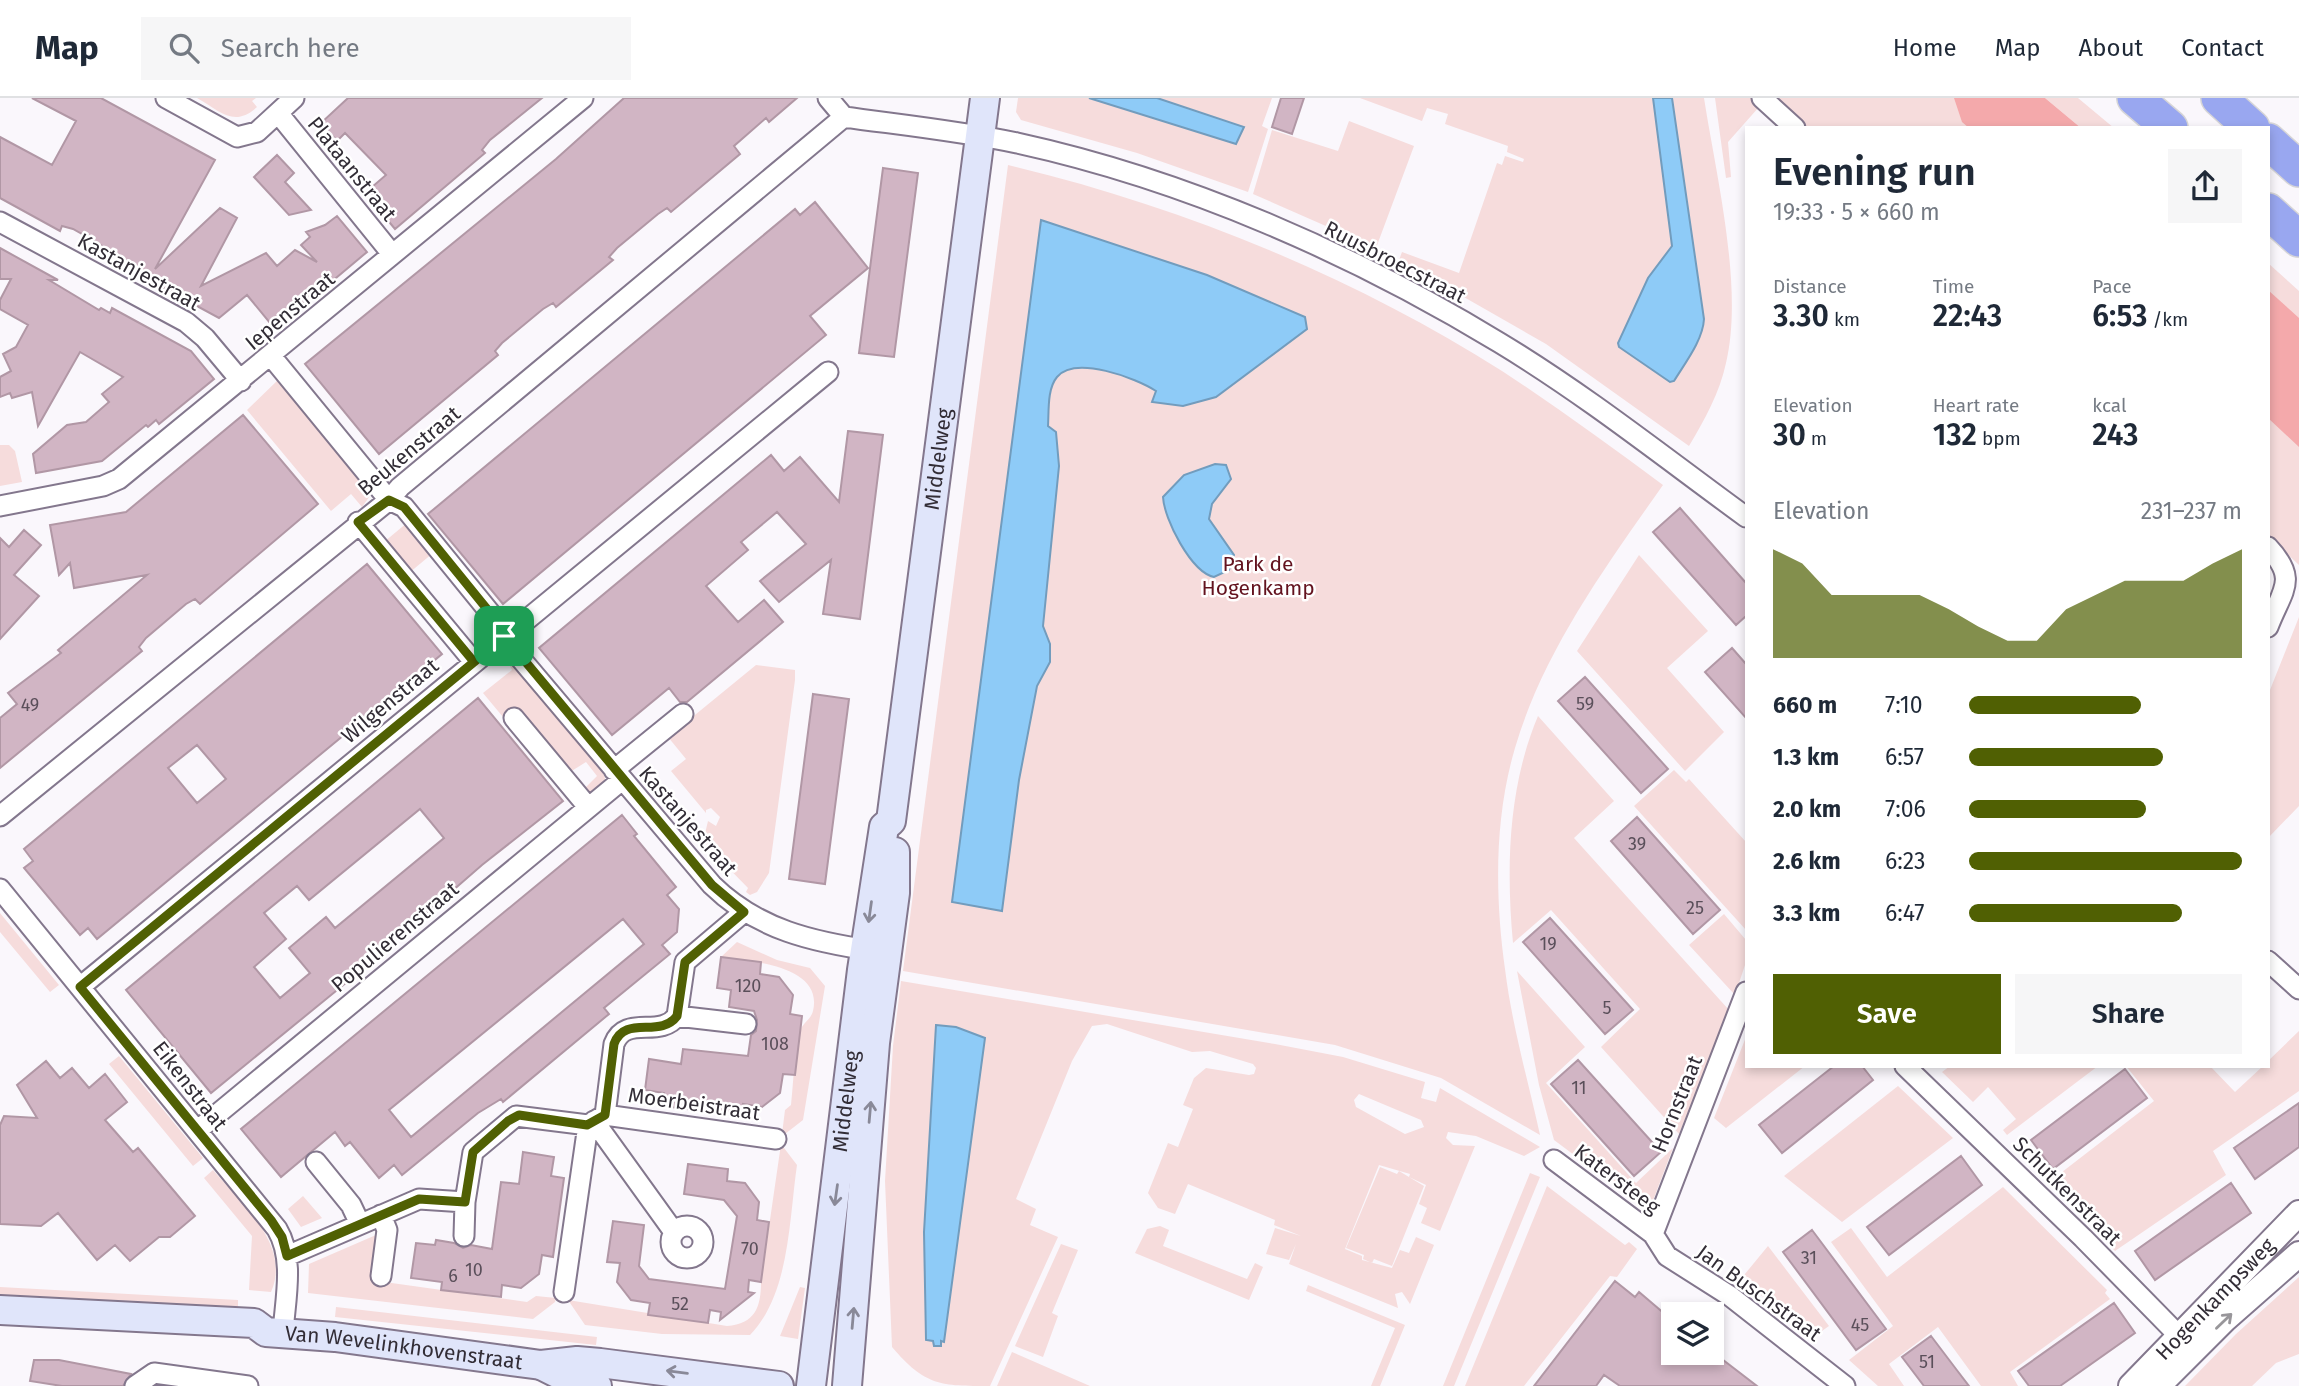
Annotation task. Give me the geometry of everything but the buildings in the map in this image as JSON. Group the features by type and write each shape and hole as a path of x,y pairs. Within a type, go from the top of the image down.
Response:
{"highway":[{"path":"2135,98 2168,126"},
{"path":"2218,98 2250,126"},
{"path":"2270,144 2299,169"},
{"path":"2270,213 2299,239"}],"main road":[{"name":"Middelweg","path":"811,1386 876,951 895,893 897,828 891,821 985,98"},
{"name":"Middelweg","path":"847,1386 875,1043 876,951"},
{"name":"Van Wevelinkhovenstraat","path":"0,1310 254,1324 275,1332 541,1365 577,1361 779,1386"},
{"name":"Van Wevelinkhovenstraat","path":"0,1329 254,1342 275,1332"},
{"name":"Van Wevelinkhovenstraat","path":"541,1365 575,1382 597,1386"}],"street":[{"path":"166,98 237,137 257,132 294,98"},
{"name":"Iepenstraat","path":"0,506 103,486 119,479 583,98"},
{"path":"828,98 844,117"},
{"path":"1762,98 1794,126"},
{"name":"Plataanstraat","path":"278,113 392,254"},
{"name":"Ruusbroecstraat","path":"844,117 980,136 1069,156 1149,180 1266,224 1361,268 1519,355 1586,399 1745,516"},
{"name":"Beukenstraat","path":"0,816 358,522 389,500 400,487 844,117"},
{"name":"Kastanjestraat","path":"0,222 186,322 205,338 241,381"},
{"name":"Kastanjestraat","path":"271,356 389,500 404,507 500,625 504,636 712,885 744,912 789,933 830,944 876,951"},
{"name":"Wilgenstraat","path":"80,987 828,372"},
{"path":"358,522 474,662"},
{"path":"2270,549 2284,561 2290,574 2282,603 2270,623"},
{"name":"Kastanjestraat","path":"618,775 683,714"},
{"path":"514,718 588,807"},
{"name":"Populierenstraat","path":"198,1130 588,807 618,775"},
{"name":"Eikenstraat","path":"0,890 277,1229 287,1256 275,1332"},
{"path":"677,1016 685,962 744,912"},
{"path":"2270,963 2299,989"},
{"name":"Hornstraat","path":"1653,1234 1745,995"},
{"name":"Moerbeistraat","path":"564,1292 596,1120 614,1044 619,1034 635,1027 658,1028 677,1016 746,1024"},
{"name":"Schutkenstraat","path":"1907,1068 2083,1238 2186,1344"},
{"name":"Moerbeistraat","path":"464,1236 465,1202 473,1152 508,1121 524,1115 776,1139"},
{"path":"596,1120 674,1232"},
{"name":"Katersteeg","path":"1554,1160 1653,1234"},
{"path":"316,1162 351,1205 360,1224"},
{"path":"287,1256 427,1198 465,1202"},
{"name":"Hogenkampsweg","path":"2158,1386 2186,1344 2299,1213"},
{"path":"381,1215 387,1230 381,1276"},
{"name":"Jan Buschstraat","path":"1653,1234 1658,1246 1667,1255 1730,1296 1844,1386"},
{"name":"Hogenkampsweg","path":"2131,1386 2299,1254"},
{"path":"135,1386 155,1373 248,1386"}],"green space":[{"path":"197,98 256,98 252,101 257,107 249,113 234,117"},
{"path":"1018,98 1089,98 1236,144 1237,124 1157,98 1272,98 1262,126 1268,129 1248,192 1137,153 1021,120 1016,112"},
{"path":"1360,98 1653,98 1672,246 1648,278 1618,344 1704,319 1672,98 1704,98 1726,231 1732,301 1731,333 1720,385 1689,446 1546,344 1399,260 1402,252 1459,273 1497,163 1502,165 1505,156 1523,162 1524,159 1507,152 1508,146 1445,124 1448,114 1427,108 1422,121"},
{"path":"1715,98 1756,98 1753,102 1759,107 1728,142 1731,177 1726,178"},
{"path":"1775,98 2038,98 2072,126 1807,126"},
{"path":"2045,98 2078,98 2112,126 2079,126"},
{"path":"1349,121 1414,146 1376,248 1253,194 1272,130 1338,151"},
{"name":"Park de Hogenkamp","path":"1008,165 1137,201 1201,223 1264,248 1386,304 1502,371 1663,485 1599,578 1559,644 1527,712 1508,775 1498,858 1499,914 1508,990 1540,1135 1441,1078 1335,1045 903,971"},
{"path":"2270,265 2299,291 2299,565 2270,538"},
{"path":"280,378 372,493 362,507 351,494 331,511 247,410"},
{"path":"0,445 9,445 15,451 22,482 0,486"},
{"path":"408,522 433,553 409,573 384,542"},
{"path":"1639,555 1708,631 1667,668 1724,732 1685,771 1577,651"},
{"path":"2299,617 2299,806 2270,836 2270,690"},
{"path":"515,662 604,771 605,780 596,791 588,792 585,788 597,776 586,762 570,772 508,723 483,693 512,670 510,666"},
{"path":"756,665 795,670 795,680 769,873 757,892 750,895 746,892 748,888 703,842 708,821 716,826 720,817 711,808 706,810 706,813 671,771 686,759 668,737"},
{"path":"1538,716 1614,801 1574,838 1729,1010 1679,1134 1601,1047 1640,1009 1551,910 1513,943 1510,857 1515,799 1520,771"},
{"path":"1674,770 1686,782 1689,779 1745,841 1745,929 1634,806"},
{"path":"0,913 59,985 50,992 0,932"},
{"path":"1724,914 1745,939 1745,965 1735,995 1689,945"},
{"path":"737,942 777,960 810,968 825,986 803,1120 785,1134 782,1134 785,1110 791,1105 797,1043 801,1029 813,1011 813,996 807,984 782,968 721,957"},
{"path":"1517,971 1585,1047 1546,1083 1636,1183 1673,1148 1649,1211 1554,1140 1539,1085"},
{"path":"901,981 1343,1057 1425,1082 1421,1098 1436,1102 1440,1088 1540,1147 1524,1156 1476,1136 1448,1132 1446,1138 1453,1145 1475,1146 1440,1231 1421,1223 1427,1208 1419,1204 1426,1185 1409,1177 1410,1174 1379,1165 1345,1249 1362,1256 1362,1260 1392,1268 1400,1250 1409,1253 1416,1237 1434,1245 1410,1304 1402,1292 1395,1294 1398,1308 1289,1264 1296,1244 1289,1260 1266,1254 1275,1228 1301,1236 1274,1225 1275,1220 1188,1184 1175,1214 1158,1208 1148,1193 1168,1143 1178,1147 1193,1109 1183,1105 1194,1078 1206,1068 1249,1075 1254,1074 1256,1068 1253,1064 1210,1051 1192,1052 1107,1024 1092,1026 1072,1061 1016,1199 1036,1209 1030,1225 1058,1237 990,1386 935,1381 914,1370 892,1347 885,1181 893,1046","holes":["1359,1094 1421,1120 1424,1127 1405,1134 1356,1107 1354,1100","931,1108 934,1341 926,1339 924,1232"]},
{"path":"2299,1031 2299,1091 2213,1151 2226,1175 2115,1251 2093,1228 2092,1218 2053,1179 2154,1101 2128,1068 2212,1068 2235,1092 2261,1068 2270,1068 2270,1059"},
{"path":"1745,1040 1745,1068 1802,1068 1726,1128 1714,1118"},
{"path":"119,1056 203,1158 193,1166 109,1064"},
{"path":"1947,1068 2095,1068 2007,1135 2003,1130 2016,1119 1988,1087 1973,1102 1942,1072"},
{"path":"1898,1086 1953,1138 1842,1222 1784,1176"},
{"path":"781,1144 797,1165 786,1255 773,1299 750,1335 662,1334 585,1325 568,1300 727,1326 750,1318 760,1299"},
{"path":"1380,1167 1397,1174 1399,1171 1424,1186 1392,1266 1374,1259 1372,1263 1363,1259 1364,1255 1346,1248"},
{"path":"213,1170 249,1210 269,1241 275,1258 276,1275 271,1292 249,1290 252,1236 204,1178"},
{"path":"1530,1173 1540,1177 1454,1386 1443,1386"},
{"path":"1547,1186 1625,1245 1629,1242 1637,1249 1617,1277 1610,1276 1524,1386 1465,1386"},
{"path":"2003,1187 2107,1290 2105,1293 2110,1299 2010,1372 2018,1386 1981,1386 1938,1327 1889,1364 1904,1386 1878,1386 1849,1360 1893,1326 1831,1242 1851,1228 1887,1277"},
{"path":"303,1196 322,1218 301,1227 288,1209"},
{"path":"1160,1226 1169,1230 1163,1246 1247,1279 1255,1263 1263,1267 1249,1300 1135,1253 1147,1229"},
{"path":"376,1235 370,1280 527,1302 536,1296 556,1298 555,1302 533,1319 308,1293 309,1264"},
{"path":"1061,1244 1078,1250 1052,1313 1058,1316 1043,1357 1015,1346"},
{"path":"1768,1246 1829,1326 1816,1335 1740,1280"},
{"path":"2299,1277 2299,1354 2276,1363 2252,1386 2185,1386 2236,1334"},
{"path":"1308,1285 1405,1325 1380,1386 1371,1386 1395,1328 1306,1291"},
{"path":"0,1287 238,1300 238,1310 0,1297"},
{"path":"800,1287 805,1288 798,1339 780,1336"},
{"path":"336,1307 597,1337 596,1345 335,1317"},
{"path":"1012,1352 1090,1386 997,1386"}],"shaded area":[{"path":"1954,98 2045,98 2079,126 1967,126 1962,122"},
{"path":"2270,292 2299,318 2299,447 2270,420"}],"water":[{"path":"1089,98 1157,98 1244,127 1236,144"},
{"path":"1653,98 1672,98 1704,319 1693,351 1674,381 1670,382 1619,347 1618,343 1648,278 1672,246"},
{"path":"1041,220 1207,275 1305,317 1307,329 1216,397 1183,406 1152,402 1156,391 1121,375 1091,368 1066,371 1054,382 1049,400 1048,426 1056,432 1059,466 1043,626 1050,644 1050,662 1037,686 1019,780 1002,911 952,902"},
{"path":"1215,464 1226,465 1231,479 1212,504 1209,519 1234,555 1229,570 1214,577 1196,565 1180,543 1168,518 1163,497 1184,475"},
{"path":"936,1025 956,1027 985,1038 944,1342 941,1341 941,1346 934,1346 933,1341 926,1340 924,1232"}],"route":[{"path":"504,636 490,649 80,987 271,1220 282,1237 287,1256 419,1199 465,1202 476,1147 519,1115 587,1125 605,1115 614,1044 619,1034 635,1027 658,1028 673,1021 677,1016 685,962 744,912 712,885 504,636 474,662 358,522 389,500 404,507 500,625 504,636"}]}
